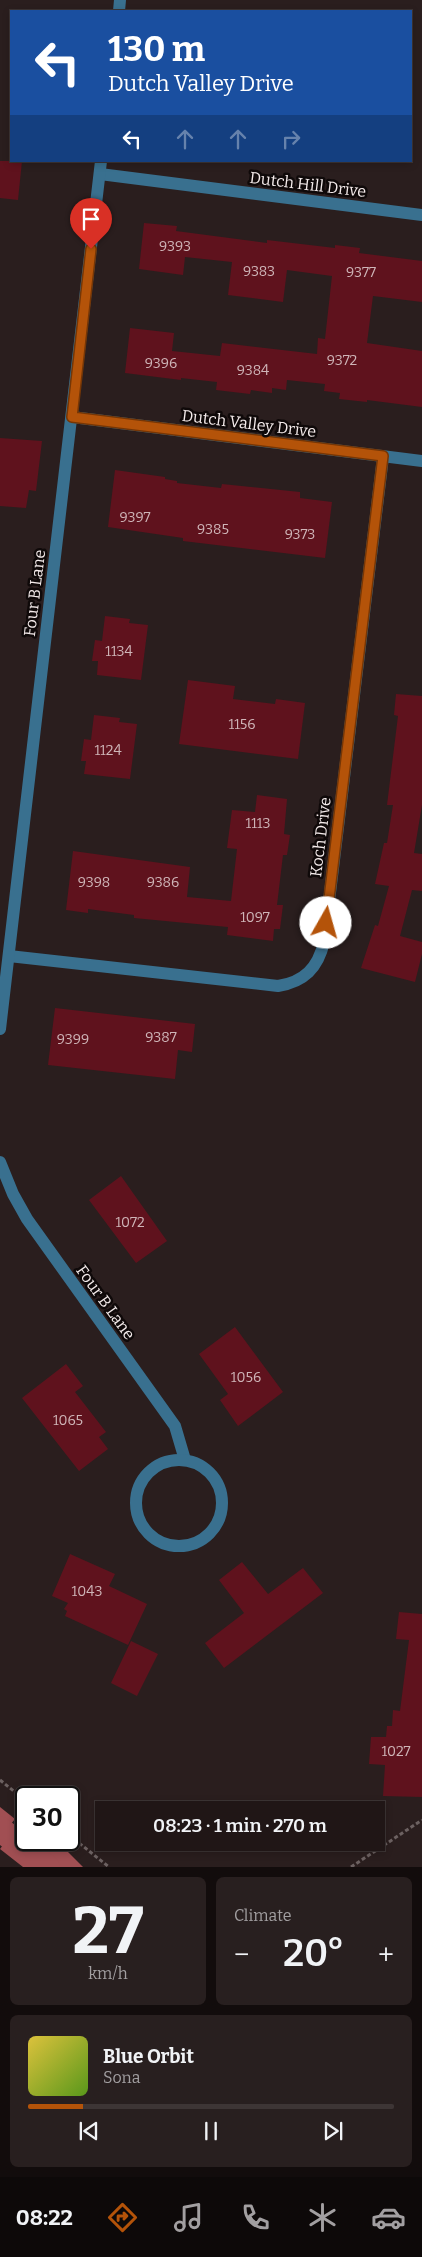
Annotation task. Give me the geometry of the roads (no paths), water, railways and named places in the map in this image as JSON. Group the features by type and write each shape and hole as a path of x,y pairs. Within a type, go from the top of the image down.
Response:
{"street":[{"name":"Dutch Hill Drive","path":"100,168 422,215"},
{"name":"Four B Lane","path":"0,1029 100,168"},
{"name":"Dutch Valley Drive","path":"72,417 422,461"},
{"name":"Koch Drive","path":"8,956 278,986 296,982 312,970 322,952 324,942 383,456"},
{"name":"Four B Lane","path":"0,1162 13,1194 28,1219 175,1426 185,1460"},
{"path":"185,1460 201,1465 214,1476 221,1492 222,1509 217,1525 206,1538 190,1545 174,1546 157,1541 144,1530 137,1514 136,1497 141,1481 152,1468 168,1461 185,1460"}],"waterway":[{"path":"0,1829 47,1867"}]}
